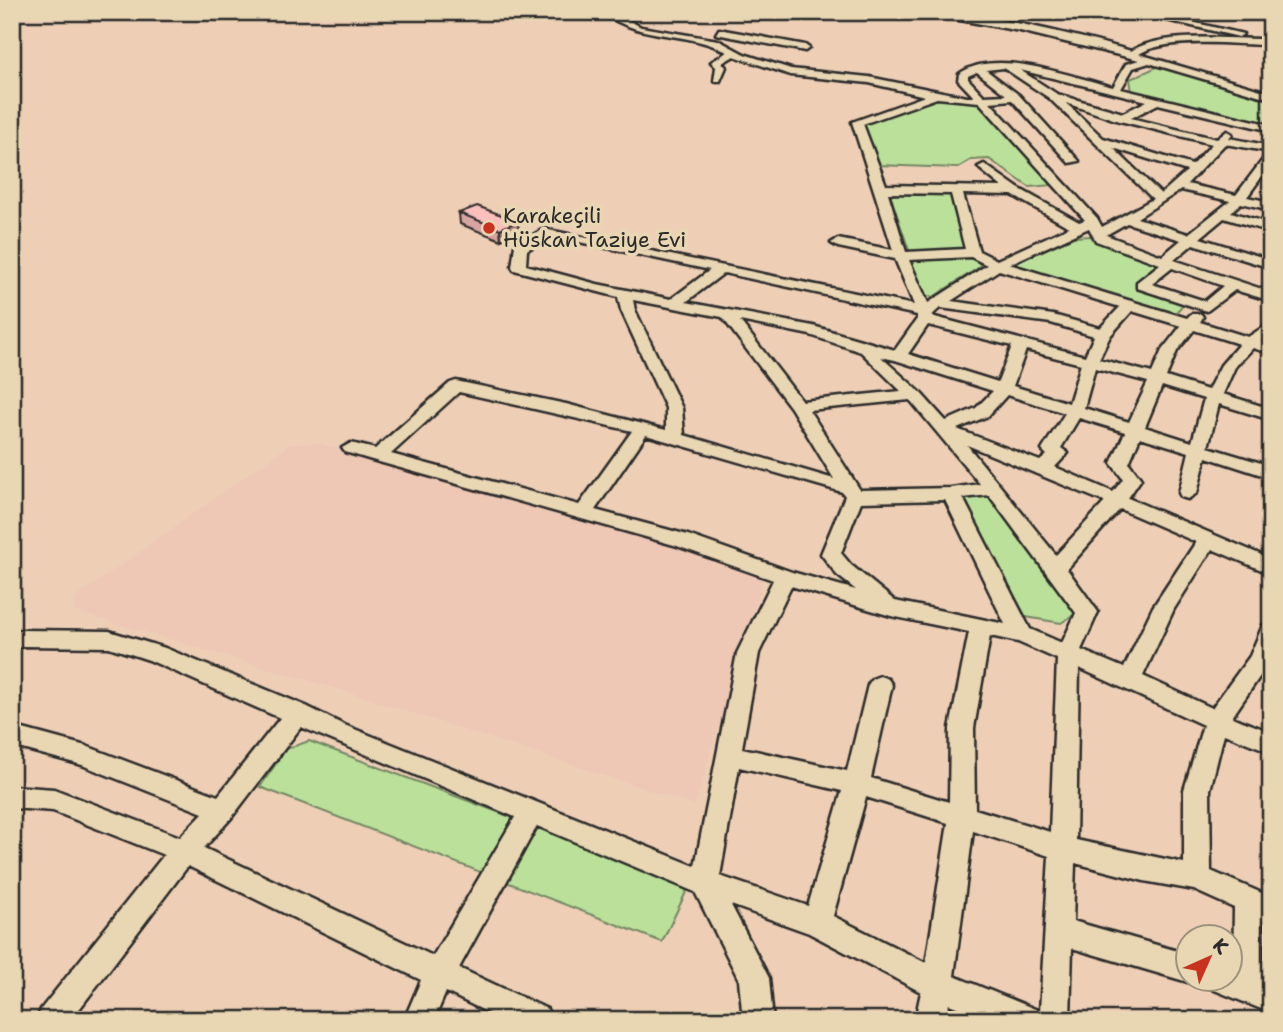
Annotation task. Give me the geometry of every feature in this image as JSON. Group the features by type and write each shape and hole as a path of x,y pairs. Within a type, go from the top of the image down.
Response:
{"street":[{"path":"606,12 639,29 715,42 734,52 790,72 869,79 935,96 967,100 1015,97"},
{"path":"920,12 1020,28 1133,54 1271,96"},
{"path":"1136,12 1271,41"},
{"path":"1248,12 1269,17"},
{"path":"719,32 805,48"},
{"path":"1133,54 1136,50 1148,47 1191,41 1271,41"},
{"path":"717,79 721,68 716,62 734,52"},
{"path":"1116,90 1129,66 1151,59"},
{"path":"1006,65 1053,96 1081,129 1095,138 1161,200"},
{"path":"1271,128 1006,65 978,68 964,74 963,80 1014,132 1096,228 1101,238 1167,262 1216,262 1255,272 1271,297"},
{"path":"978,68 1015,97 1073,162"},
{"path":"935,96 857,122 901,256 928,311 1020,345 1156,379 1271,415"},
{"path":"1053,96 1221,141 1271,149"},
{"path":"1081,129 1124,117 1155,101"},
{"path":"899,356 928,311 997,265 1080,228 1096,228 1129,220 1179,186 1238,122"},
{"path":"1014,132 1061,131"},
{"path":"1095,138 1194,169"},
{"path":"1207,307 1142,285 1239,199 1271,156"},
{"path":"984,167 1014,191 1080,228"},
{"path":"1254,181 1271,185"},
{"path":"1179,186 1271,206"},
{"path":"881,189 1014,191"},
{"path":"956,191 974,253"},
{"path":"1221,214 1271,228"},
{"path":"1129,220 1192,239 1216,262 1255,272"},
{"path":"1102,334 1053,319 928,311 549,232 520,248 519,267 625,293 813,331 1138,428 1271,472"},
{"path":"838,243 901,256 974,253 997,265 1271,349"},
{"path":"675,303 722,268"},
{"path":"1056,568 1117,500 1132,479 1121,463 1170,350 1187,325 1255,272"},
{"path":"625,293 628,310 674,408 675,438"},
{"path":"1043,468 1059,453 1051,450 1075,410 1089,363 1102,334 1130,305"},
{"path":"725,312 798,406 851,491 831,554 844,570 891,608"},
{"path":"1188,493 1214,396 1224,372 1248,344 1271,326"},
{"path":"943,429 982,412 1004,388 1020,345"},
{"path":"866,349 876,362 913,395 994,488 1087,612 1068,655 1055,1020"},
{"path":"378,456 456,386 642,429 752,458 851,491 951,494 994,488"},
{"path":"798,406 913,395"},
{"path":"584,512 642,429"},
{"path":"943,429 1043,468 1271,566"},
{"path":"351,448 681,540 785,577 891,608 1022,635 1130,680 1216,721 1271,742"},
{"path":"951,494 1022,635"},
{"path":"1130,680 1164,607 1208,540"},
{"path":"758,1020 754,978 705,883 748,653 785,577"},
{"path":"930,1020 938,985 962,815 962,728 981,628"},
{"path":"1197,878 1198,790 1216,721 1260,659 1271,631"},
{"path":"12,642 21,638 109,639 157,654 298,713 334,731 705,883 817,922 938,985 1029,1020"},
{"path":"817,922 857,784 880,685"},
{"path":"52,1020 184,851 223,808 298,713"},
{"path":"12,736 86,757 223,808"},
{"path":"729,755 857,784 1062,848 1144,869 1197,878 1259,907 1247,989"},
{"path":"12,797 54,800 184,851 536,1020"},
{"path":"419,1020 439,974 531,811"},
{"path":"1060,931 1174,964"}],"shaded area":[{"path":"318,443 516,497 690,534 767,564 695,805 354,694 74,611 75,598 289,445"}],"green space":[{"path":"1159,66 1271,99 1271,127 1132,92 1130,79"},
{"path":"932,99 979,101 1054,185 1029,187 989,159 971,160 957,168 877,165 862,122"},
{"path":"889,192 951,192 967,249 910,253"},
{"path":"1092,236 1162,263 1136,285 1186,302 1174,314 1011,265 1073,237"},
{"path":"974,256 981,266 933,297 921,295 911,258"},
{"path":"993,494 1078,612 1061,623 1026,617 956,496"},
{"path":"309,741 676,879 688,888 662,942 260,787 286,749"}],"building":[{"path":"477,206 518,221 500,229 459,213"}],"place":[{"name":"Karakeçili Hüskan Taziye Evi","path":"489,228"}]}
